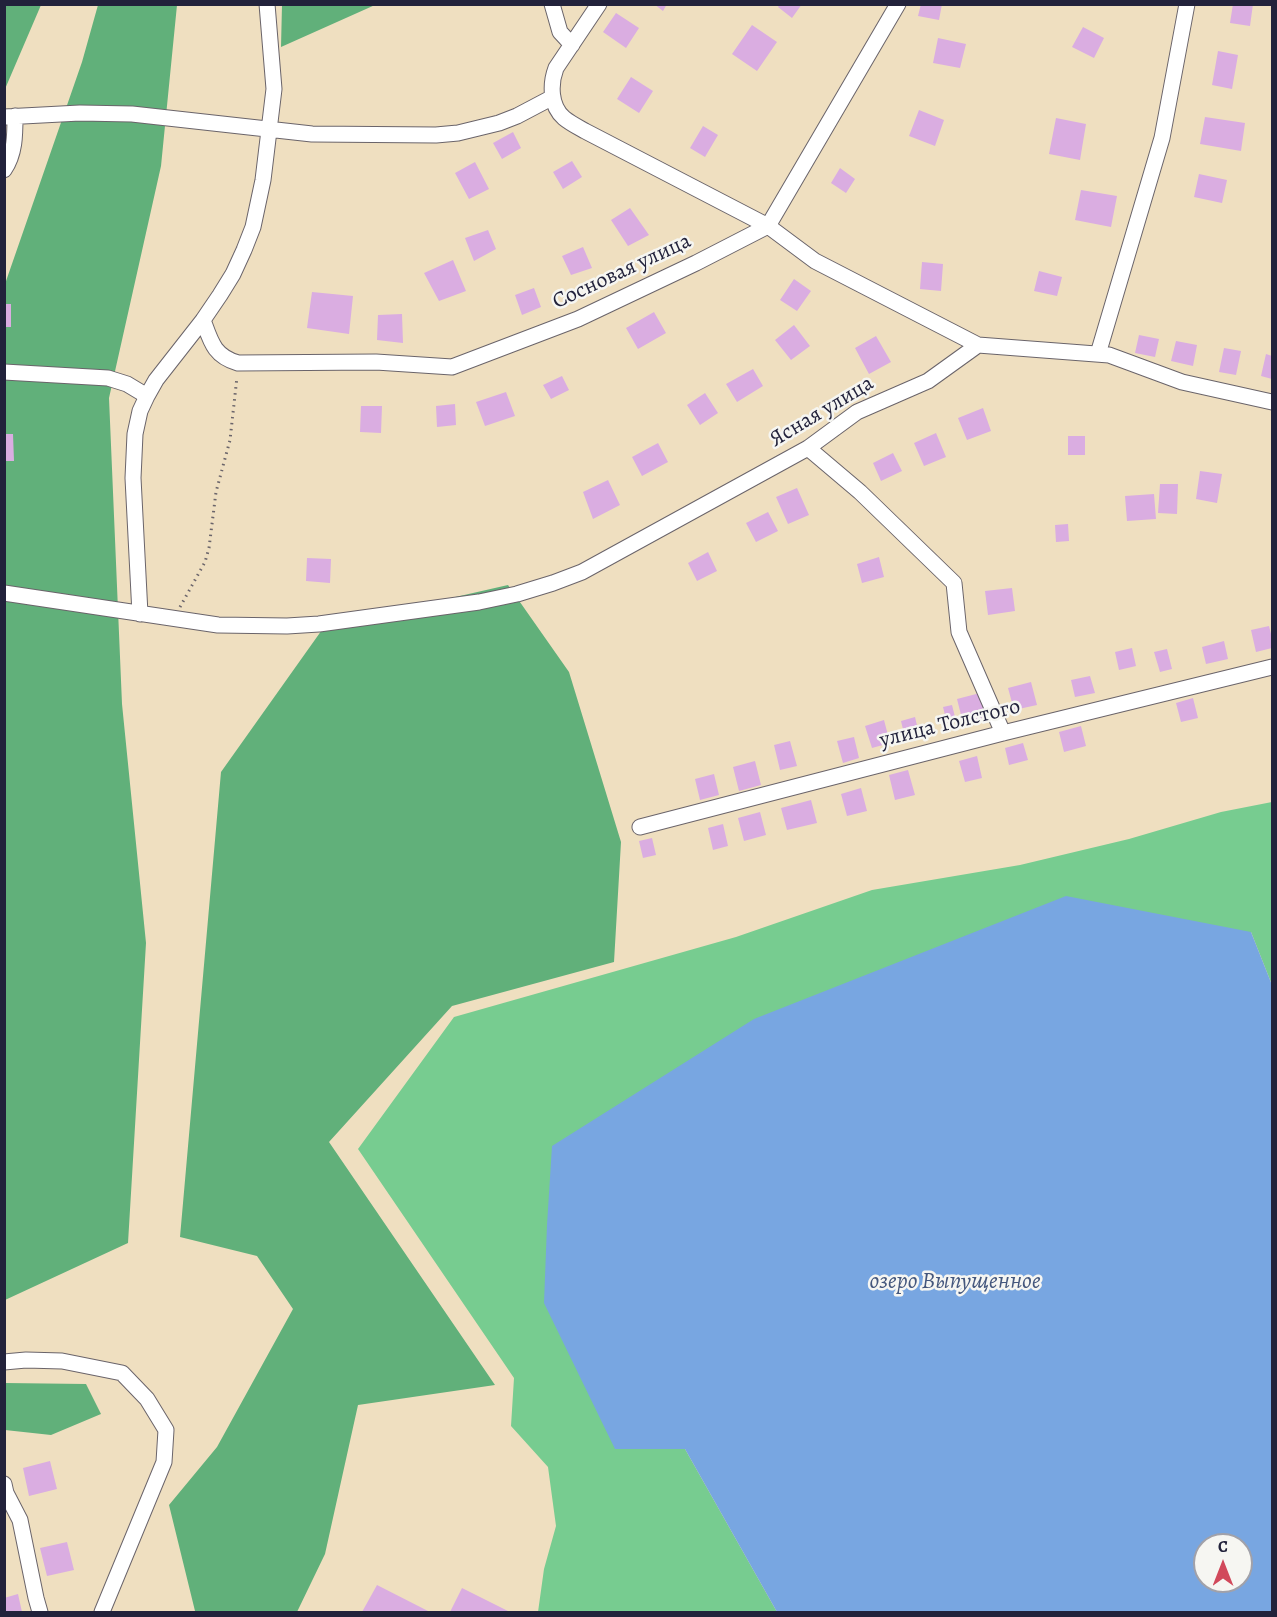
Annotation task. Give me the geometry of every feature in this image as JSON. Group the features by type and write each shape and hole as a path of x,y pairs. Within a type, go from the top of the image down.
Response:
{"street":[{"path":"140,614 133,478 135,434 140,411 156,380 203,320 233,274 253,227 263,180 274,89 267,4"},
{"path":"552,4 560,32 572,45"},
{"path":"599,4 556,68 552,87 555,105 564,118 585,131 768,226 815,261 978,345 1109,355 1182,382 1272,402"},
{"path":"768,226 898,4"},
{"path":"1098,354 1162,138 1187,4"},
{"path":"4,170 15,139 10,116 80,113 132,114 312,134 436,135 458,133 500,123 553,97"},
{"name":"Сосновая улица","path":"238,363 376,362 452,367 578,319 768,226"},
{"path":"203,320 218,353 227,360 238,363"},
{"name":"Ясная улица","path":"4,593 174,619 253,627 319,624 479,602 517,594 553,584 582,572 808,448 857,412 928,381 978,345"},
{"path":"4,372 108,378 127,384 147,396"},
{"path":"808,448 860,492 954,584 959,632 1003,733"},
{"name":"улица Толстого","path":"640,827 1272,666"},
{"path":"4,1362 62,1361 122,1373 147,1399 165,1430 164,1462 102,1612"},
{"path":"4,1484 6,1493 20,1520 40,1612"}],"path":[{"path":"174,619 205,562 209,548 218,484 230,440 238,363"}],"green space":[{"path":"282,4 375,5 281,47"},
{"path":"4,5 41,5 5,89"},
{"path":"98,5 177,5 161,166 109,398 122,704 146,943 128,1243 5,1300 5,284 82,62"},
{"path":"508,585 569,672 621,842 614,962 452,1006 329,1142 495,1385 358,1405 325,1554 297,1612 197,1612 169,1505 217,1447 293,1309 257,1256 180,1237 221,772 324,627"},
{"path":"1272,802 1272,985 1251,932 685,1449 777,1612 538,1612 544,1569 556,1526 548,1467 511,1426 514,1378 358,1149 454,1017 736,937 872,890 1020,865 1129,839 1221,812"},
{"path":"5,1383 86,1384 101,1414 51,1435 5,1430"}],"water":[{"name":"озеро Выпущенное","path":"1066,896 1251,932 1272,985 1272,1612 777,1612 685,1449 615,1449 544,1303 552,1146 754,1019"}],"building":[{"path":"654,4 667,4 663,11"},
{"path":"780,4 802,4 792,18 778,7"},
{"path":"921,4 942,4 939,20 918,16"},
{"path":"1233,4 1253,4 1250,26 1230,23"},
{"path":"616,13 639,28 626,48 603,32"},
{"path":"752,25 777,42 757,71 732,54"},
{"path":"1083,27 1104,38 1094,58 1072,47"},
{"path":"938,38 966,44 960,68 933,63"},
{"path":"1218,51 1238,55 1232,89 1212,85"},
{"path":"631,77 653,91 639,113 617,99"},
{"path":"919,110 944,120 935,146 909,136"},
{"path":"1205,117 1245,123 1241,151 1200,144"},
{"path":"1056,118 1086,124 1080,160 1049,154"},
{"path":"703,126 718,135 705,157 690,148"},
{"path":"513,132 521,148 502,159 493,143"},
{"path":"572,161 582,177 563,189 553,172"},
{"path":"475,162 489,189 469,199 455,173"},
{"path":"840,168 855,179 846,193 831,183"},
{"path":"1199,174 1227,180 1222,203 1194,197"},
{"path":"1081,190 1117,196 1111,227 1075,220"},
{"path":"630,208 649,235 628,246 611,220"},
{"path":"488,230 496,249 474,261 465,238"},
{"path":"583,247 592,268 571,275 562,256"},
{"path":"453,260 466,291 439,301 424,273"},
{"path":"922,262 943,264 941,291 920,289"},
{"path":"1039,271 1062,277 1057,296 1034,291"},
{"path":"794,279 811,291 797,311 780,300"},
{"path":"534,288 541,307 522,315 515,295"},
{"path":"312,292 353,296 349,334 307,328"},
{"path":"5,304 11,304 11,327 5,327"},
{"path":"654,312 666,333 638,349 626,328"},
{"path":"402,314 403,343 377,340 378,315"},
{"path":"794,325 810,346 791,360 775,340"},
{"path":"1139,335 1159,339 1155,357 1135,353"},
{"path":"876,336 891,362 869,374 855,348"},
{"path":"1176,341 1197,345 1193,366 1171,361"},
{"path":"1224,348 1241,351 1236,375 1219,372"},
{"path":"1266,354 1272,356 1272,379 1261,376"},
{"path":"753,369 763,386 737,402 726,384"},
{"path":"562,376 569,390 551,399 543,385"},
{"path":"506,392 515,416 485,426 476,402"},
{"path":"705,393 718,413 700,425 687,405"},
{"path":"455,404 456,425 437,427 436,406"},
{"path":"361,406 382,406 381,433 360,432"},
{"path":"983,408 991,431 967,440 958,418"},
{"path":"936,433 946,457 924,466 914,443"},
{"path":"4,434 13,434 14,461 4,461"},
{"path":"1068,436 1085,436 1085,455 1068,455"},
{"path":"658,443 668,462 642,476 632,457"},
{"path":"893,453 902,471 881,481 873,463"},
{"path":"1200,471 1222,474 1217,503 1196,499"},
{"path":"608,480 620,505 593,519 583,492"},
{"path":"1160,484 1178,484 1177,514 1158,513"},
{"path":"797,488 809,515 788,524 776,497"},
{"path":"1154,494 1156,519 1127,521 1125,496"},
{"path":"768,512 778,531 756,542 746,523"},
{"path":"1068,524 1069,541 1056,542 1055,525"},
{"path":"708,552 717,571 697,581 688,563"},
{"path":"879,557 884,577 862,583 857,564"},
{"path":"307,558 331,559 330,583 306,581"},
{"path":"1012,588 1015,611 988,615 985,591"},
{"path":"1269,626 1272,648 1256,652 1251,630"},
{"path":"1224,641 1228,659 1206,664 1202,647"},
{"path":"1132,648 1136,666 1119,670 1115,652"},
{"path":"1167,649 1172,669 1160,672 1154,652"},
{"path":"1090,676 1095,693 1075,697 1071,680"},
{"path":"1031,682 1037,705 1014,710 1008,688"},
{"path":"980,693 987,717 963,723 957,699"},
{"path":"1193,698 1198,718 1181,722 1176,703"},
{"path":"952,705 956,721 947,723 943,707"},
{"path":"915,717 919,734 905,738 901,721"},
{"path":"884,720 890,743 872,748 865,726"},
{"path":"1081,726 1086,746 1064,752 1059,732"},
{"path":"854,737 859,758 843,763 837,741"},
{"path":"790,741 797,766 780,770 774,745"},
{"path":"1023,743 1028,760 1009,765 1005,748"},
{"path":"977,756 982,778 965,782 959,761"},
{"path":"755,761 761,785 739,791 733,767"},
{"path":"908,770 915,795 895,800 889,775"},
{"path":"714,774 719,795 700,800 695,779"},
{"path":"861,788 867,811 847,816 841,794"},
{"path":"811,800 817,823 787,830 781,808"},
{"path":"760,812 766,835 744,841 738,818"},
{"path":"723,824 728,846 713,850 708,828"},
{"path":"652,838 656,855 643,858 639,841"},
{"path":"50,1461 57,1489 29,1496 23,1468"},
{"path":"67,1542 74,1570 47,1576 40,1548"},
{"path":"377,1585 430,1612 362,1612"},
{"path":"462,1588 510,1612 450,1612"},
{"path":"18,1594 22,1612 4,1612 4,1598"}]}
